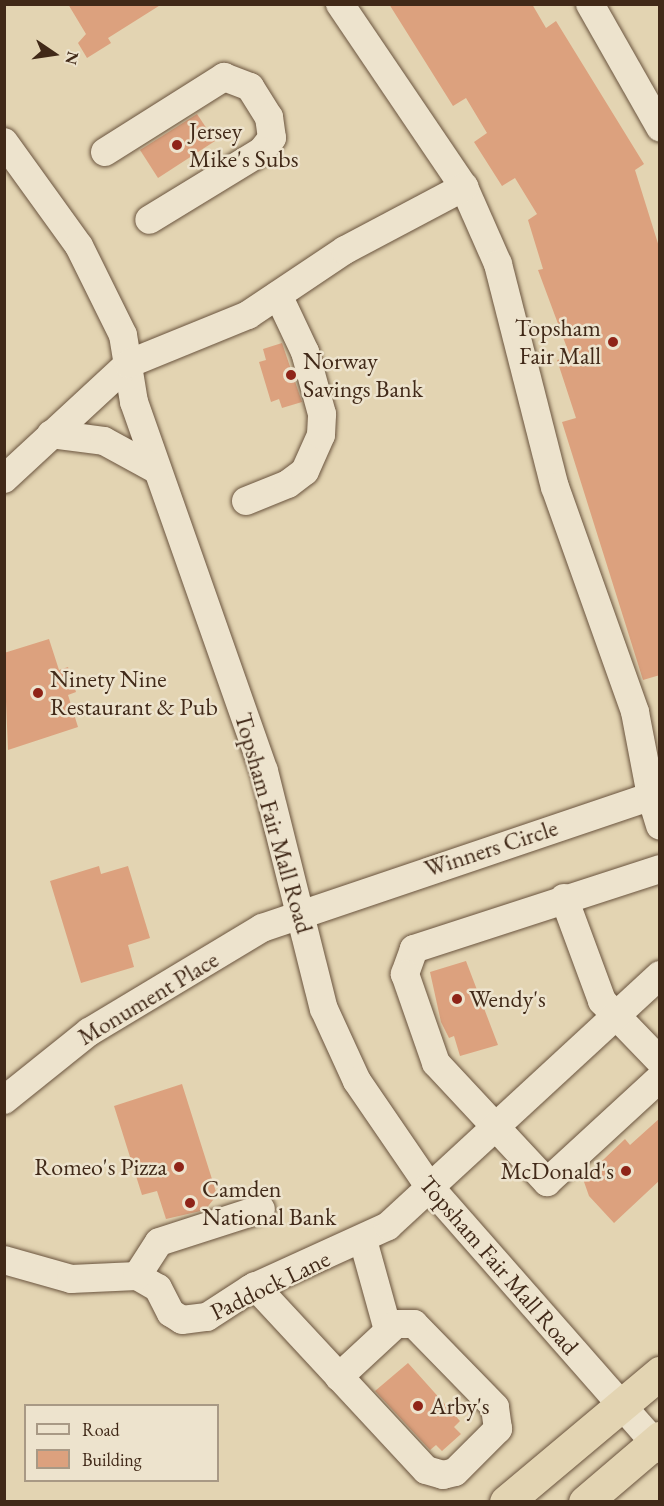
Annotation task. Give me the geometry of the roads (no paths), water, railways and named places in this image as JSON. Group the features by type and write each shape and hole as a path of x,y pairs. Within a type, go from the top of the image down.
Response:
{"highway":[{"path":"506,1502 660,1373"},
{"path":"585,1502 658,1443"}],"street":[{"path":"340,4 464,187 498,264 555,487 635,712 655,794 660,826"},
{"path":"590,4 660,127"},
{"path":"105,152 224,77 242,80 263,107 274,128 262,151 149,220"},
{"name":"Topsham Fair Mall Road","path":"4,142 79,246 123,335 134,402 264,771 303,912 324,1009 357,1081 429,1186 658,1443"},
{"path":"4,479 128,364 248,315 345,249 464,187"},
{"path":"246,501 305,471 321,435 322,414 305,352 278,295"},
{"path":"51,434 104,441 157,470"},
{"name":"Winners Circle","path":"303,912 655,794"},
{"path":"660,869 564,898 414,949 405,974 436,1062 497,1125 547,1182 660,1078"},
{"path":"564,898 602,1001 660,1061"},
{"name":"Monument Place","path":"4,1100 89,1032 262,928 303,912"},
{"path":"429,1186 618,1016 660,975"},
{"name":"Paddock Lane","path":"136,1276 158,1288 171,1313 194,1321 255,1286 363,1240 388,1226 429,1186"},
{"path":"4,1260 70,1278 136,1276 159,1242 261,1209"},
{"path":"363,1240 388,1330"},
{"path":"255,1286 339,1377 434,1474 455,1472 494,1438 500,1421 495,1407 414,1324 405,1322 388,1330 339,1377"}],"place":[{"name":"Jersey Mike's Subs","path":"177,145"},
{"name":"Topsham Fair Mall","path":"613,342"},
{"name":"Norway Savings Bank","path":"291,375"},
{"name":"Ninety Nine Restaurant & Pub","path":"38,693"},
{"name":"Wendy's","path":"457,999"},
{"name":"Romeo's Pizza","path":"179,1167"},
{"name":"McDonald's","path":"626,1171"},
{"name":"Camden National Bank","path":"190,1203"},
{"name":"Arby's","path":"418,1406"}]}
